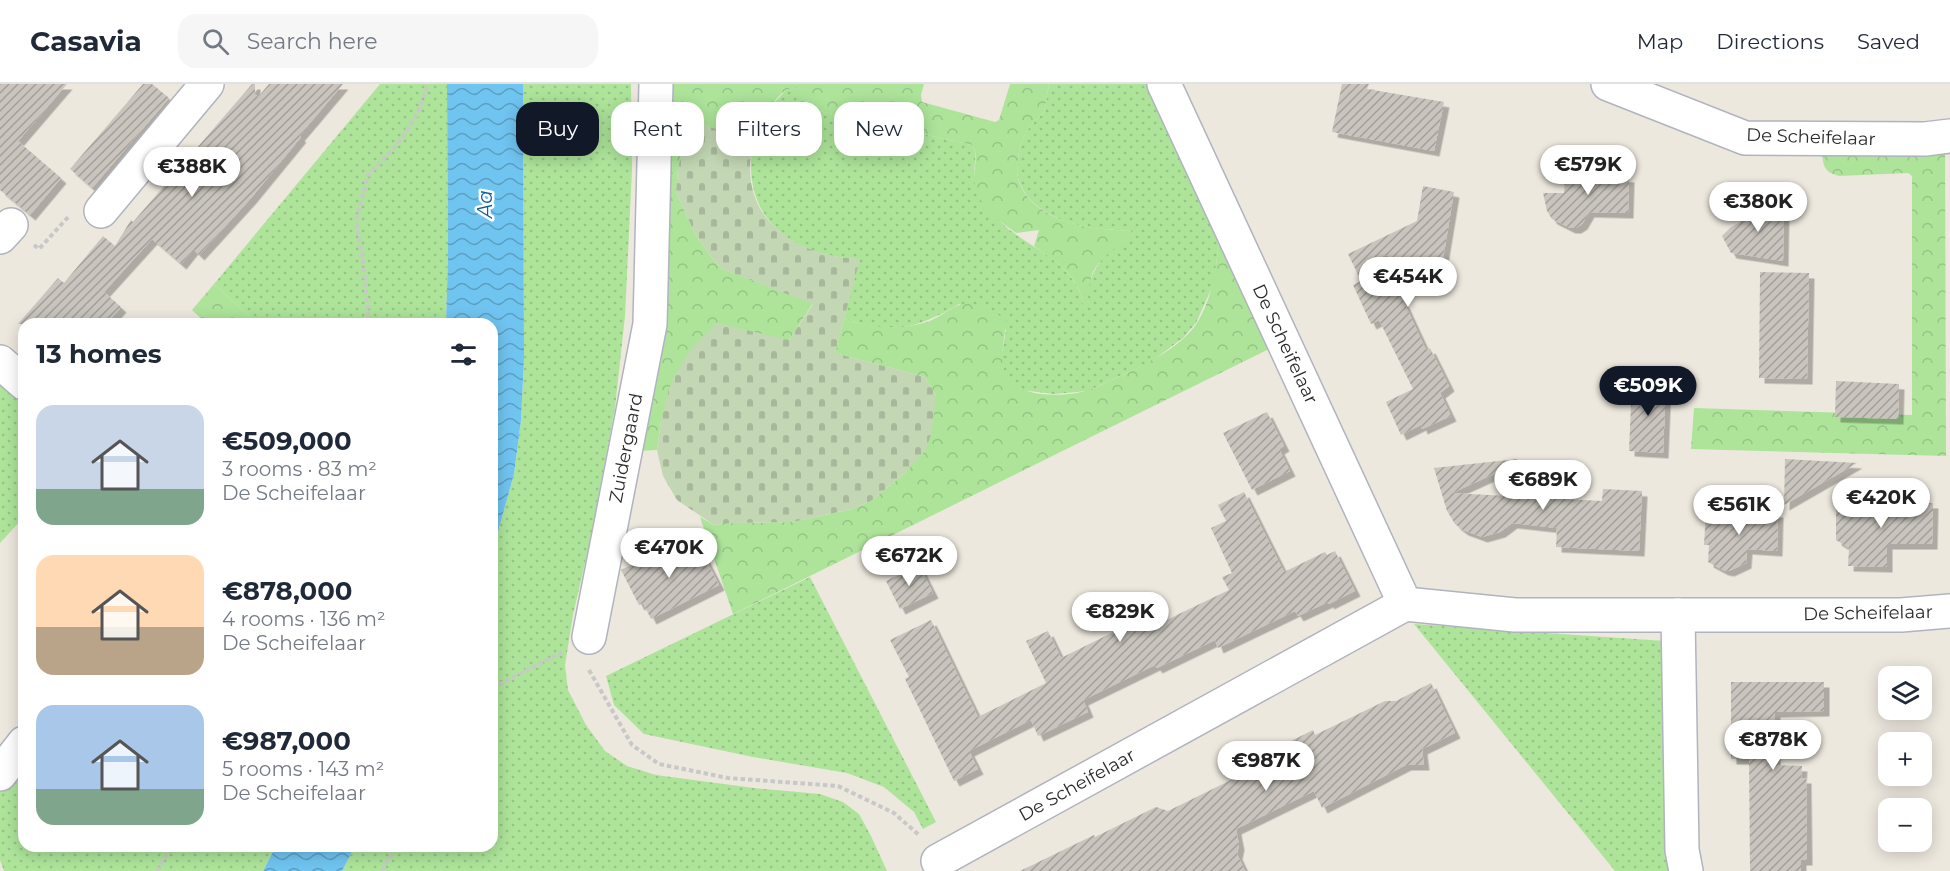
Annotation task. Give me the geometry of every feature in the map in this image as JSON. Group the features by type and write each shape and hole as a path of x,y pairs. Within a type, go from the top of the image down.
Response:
{"street":[{"path":"101,211 207,84"},
{"name":"Zuidergaard","path":"589,638 650,324 656,84"},
{"name":"De Scheifelaar","path":"1164,84 1406,604"},
{"name":"De Scheifelaar","path":"1608,84 1745,138 1925,139 1950,136"},
{"path":"0,362 18,378"},
{"name":"De Scheifelaar","path":"938,861 1406,604 1515,615 1901,615 1950,611"},
{"path":"1678,615 1682,850 1686,871"},
{"path":"0,774 18,751"}],"path":[{"path":"368,318 363,261 356,221 368,175 397,145 418,113 428,84"},
{"path":"5,231 39,249 84,198 101,211"},
{"path":"498,685 589,638"},
{"path":"589,638 585,662 632,745 659,764 728,778 838,786 894,813 920,835 938,861"},
{"path":"157,871 168,852"},
{"path":"382,871 393,852"}],"green space":[{"path":"380,84 447,84 446,318 251,318 214,284"},
{"path":"523,84 631,84 631,102 611,102 611,156 632,156 625,316 615,408 565,665 568,690 586,725 605,751 627,766 656,775 820,794 843,802 859,814 887,871 342,871 352,852 498,852 498,531 514,474 521,420 524,358 523,156 599,156 599,102 523,102"},
{"path":"655,84 924,84 922,102 834,102 834,114 822,112 822,102 801,102 800,87 786,90 774,102 716,102 716,129 704,125 704,102 654,102"},
{"path":"1010,84 1049,84 1044,113 1033,122 1023,139 1019,152 1017,176 1024,193 1035,205 1065,221 1100,229 1132,230 1093,272 1087,304 1083,304 1076,285 1065,270 1034,246 1039,230 1016,233 988,210 978,196 975,187 976,157 972,145 924,134 924,103 995,122 999,120"},
{"path":"1049,84 1153,84 1221,221 1215,275 1196,323 1183,338 1152,361 1088,391 1054,394 1020,390 1005,375 1001,359 1006,330 959,304 929,319 903,327 876,327 844,319 859,259 818,252 784,235 770,222 753,188 752,156 822,156 822,112 834,114 834,156 924,156 924,134 972,145 975,154 975,181 992,210 1014,233 1062,267 1079,290 1083,304 1096,267 1131,230 1099,229 1065,221 1049,214 1024,192 1017,175 1019,152 1023,139 1033,122 1044,113"},
{"path":"801,86 801,102 776,102 787,89"},
{"path":"704,125 716,129 716,156 752,156 750,166 753,190 761,210 774,226 791,240 812,250 860,259 835,353 925,377 936,395 932,432 925,451 906,472 871,501 852,509 793,522 714,525 677,500 663,476 657,450 661,421 669,389 689,352 716,323 789,340 813,304 722,269 695,234 676,192 681,156 704,156"},
{"path":"1945,137 1946,456 1691,449 1694,408 1912,415 1912,176 1908,173 1839,176 1826,169 1821,147"},
{"path":"652,156 681,156 676,192 695,234 712,258 722,269 813,303 789,340 661,421 657,450 638,451"},
{"path":"1221,221 1283,342 733,614 700,517 714,525 793,522 852,509 871,501 906,472 936,395 925,377 835,353 844,319 865,325 908,326 930,321 961,305 976,305 1006,319 1003,363 1007,377 1013,384 1033,393 1057,395 1089,390 1159,356 1190,332 1203,311 1212,286"},
{"path":"214,284 251,318 201,318 192,310"},
{"path":"0,380 18,396 18,524 0,543"},
{"path":"810,577 936,822 923,829 914,812 884,787 847,773 753,757 644,734 614,705 606,676"},
{"path":"1414,624 1665,641 1674,871 1615,871"},
{"path":"18,768 18,852 273,852 263,871 4,871 0,860 0,788"}],"water":[{"name":"Aa","path":"447,84 523,84 523,102 516,102 516,156 523,156 524,358 521,420 514,474 498,531 498,318 446,318"},
{"path":"273,852 352,852 342,871 263,871"}],"building":[{"path":"0,84 67,84 18,141 61,178 30,215 0,190"},
{"path":"143,84 152,84 169,98 92,188 70,169"},
{"path":"252,84 255,84 255,94 258,97 269,84 343,84 251,198 199,255 193,249 181,264 152,239 104,292 121,307 111,318 23,318 58,278 64,283 103,236 115,246 131,220 133,222"},
{"path":"1342,84 1369,84 1367,89 1444,102 1434,151 1332,132"},
{"path":"1566,167 1611,169 1611,176 1629,177 1628,213 1589,212 1582,224 1576,228 1570,228 1552,219 1547,211 1543,193 1564,193"},
{"path":"1423,186 1454,192 1442,265 1382,255 1426,350 1430,348 1449,386 1440,393 1451,416 1422,429 1421,425 1401,435 1386,402 1413,389 1379,320 1371,324 1353,285 1361,281 1348,254 1417,221"},
{"path":"1741,205 1784,207 1783,261 1731,253 1722,236 1740,222"},
{"path":"1760,272 1809,273 1807,379 1759,378"},
{"path":"1632,381 1666,383 1663,453 1629,451"},
{"path":"1836,381 1899,384 1898,419 1835,417"},
{"path":"1267,412 1284,446 1279,449 1290,471 1252,490 1223,433"},
{"path":"1517,459 1518,463 1452,493 1602,501 1603,489 1642,491 1639,551 1556,547 1557,528 1512,523 1500,532 1482,537 1463,530 1455,524 1447,511 1434,468"},
{"path":"1785,459 1857,463 1784,505"},
{"path":"1244,492 1284,572 1325,552 1327,555 1335,551 1355,591 1298,616 1295,611 1218,648 1215,640 1157,668 1155,665 1083,700 1088,712 1038,736 1031,720 969,751 978,769 954,781 905,679 909,677 890,640 931,620 978,717 1046,683 1026,641 1048,631 1061,658 1152,613 1158,624 1229,590 1222,577 1232,573 1211,528 1226,521 1218,505"},
{"path":"1836,501 1933,503 1932,544 1887,544 1887,567 1848,566 1849,548 1836,540"},
{"path":"1706,510 1778,512 1777,551 1747,549 1746,563 1729,571 1708,562 1709,545 1704,545"},
{"path":"680,540 689,558 702,552 719,585 651,619 643,603 639,605 621,570"},
{"path":"919,565 933,593 900,609 886,581"},
{"path":"1731,682 1824,682 1824,711 1775,712 1775,765 1802,766 1801,778 1806,778 1807,860 1801,860 1801,871 1750,871 1749,759 1731,759"},
{"path":"1431,683 1455,733 1422,749 1424,765 1406,765 1322,808 1314,791 1236,829 1239,845 1237,854 1245,871 1020,871 1156,807 1168,811 1239,776 1235,769 1313,730 1315,735 1385,701 1396,701"}]}
